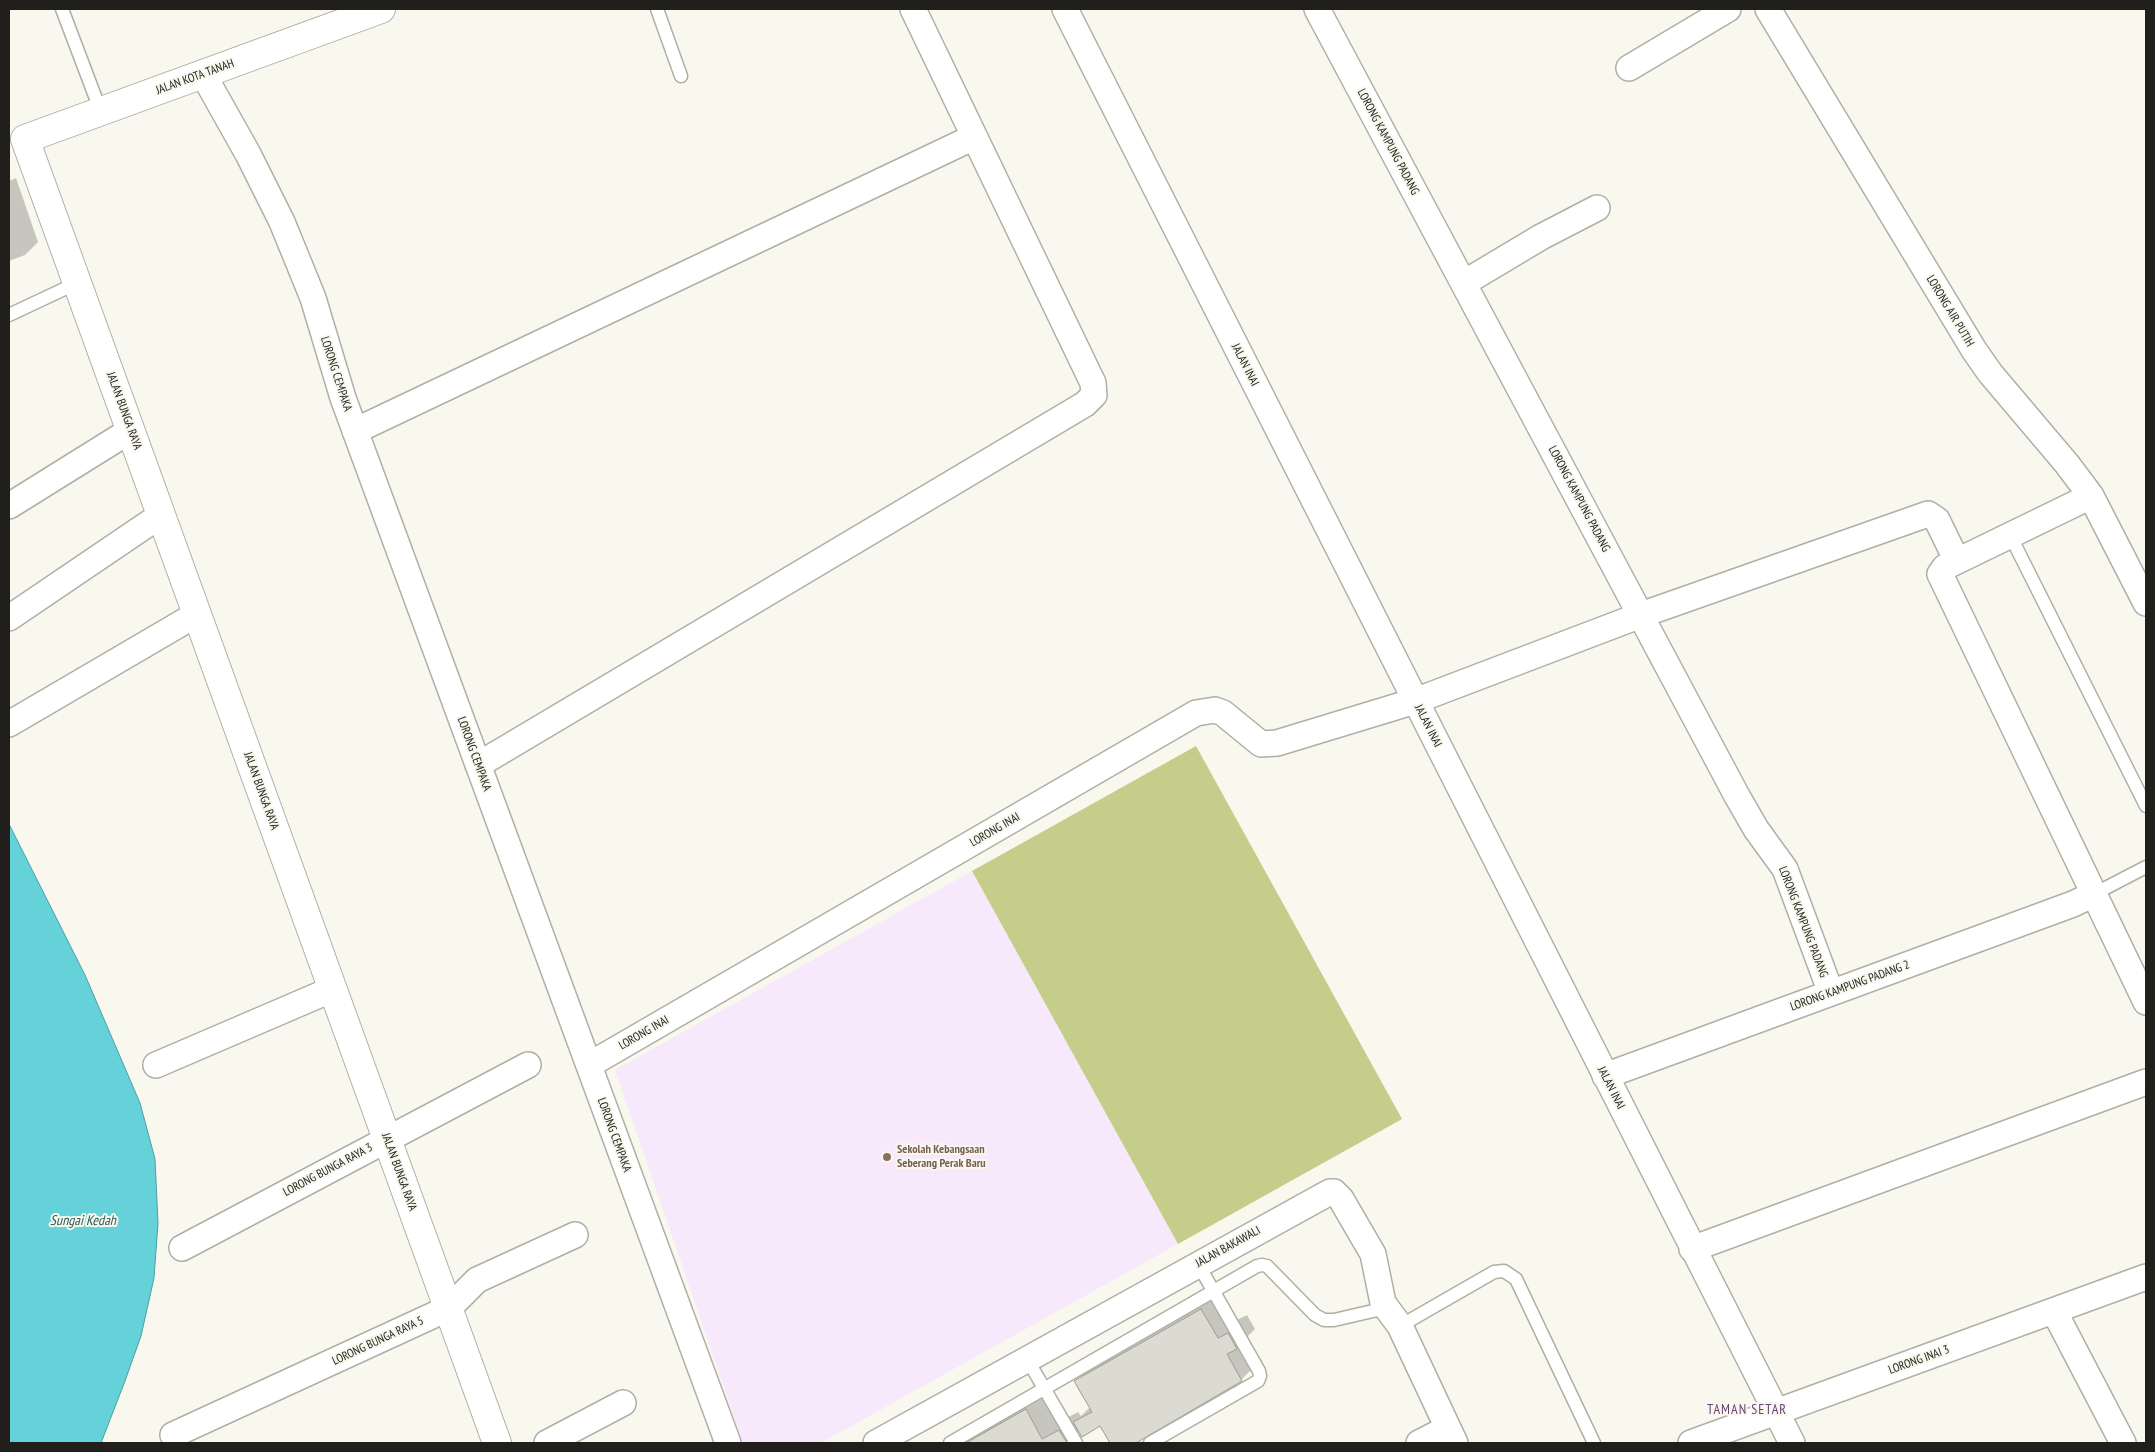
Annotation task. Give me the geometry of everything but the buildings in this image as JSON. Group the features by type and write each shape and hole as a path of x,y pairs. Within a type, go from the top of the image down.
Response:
{"street":[{"name":"JALAN KOTA TANAH","path":"17,142 380,9"},
{"path":"478,766 1090,401 1094,395 1094,383 912,9"},
{"name":"JALAN INAI","path":"1065,9 1792,1443"},
{"name":"LORONG KAMPUNG PADANG","path":"1317,9 1748,817 1784,869 1831,993"},
{"path":"1629,68 1728,9"},
{"name":"LORONG AIR PUTIH","path":"1768,9 1974,350 1990,373 2068,464 2091,496 2146,603"},
{"name":"LORONG CEMPAKA","path":"203,74 248,154 282,222 313,298 355,431 728,1443"},
{"path":"355,431 974,137"},
{"name":"JALAN BUNGA RAYA","path":"17,142 77,282 498,1443"},
{"path":"1464,283 1597,208"},
{"path":"9,506 131,430"},
{"path":"2091,496 1942,569 1941,577 2146,1002"},
{"name":"LORONG INAI","path":"588,1065 1196,713 1215,710 1223,713 1255,740 1269,745 1415,701 1641,616 1928,514 1931,514 1937,520 1957,561"},
{"path":"9,618 162,516"},
{"path":"9,724 197,614"},
{"name":"LORONG KAMPUNG PADANG 2","path":"1605,1076 2073,904 2094,894"},
{"path":"156,1065 333,989"},
{"name":"LORONG BUNGA RAYA 3","path":"182,1248 528,1065"},
{"path":"1692,1249 2146,1082"},
{"name":"JALAN BAKAWALI","path":"876,1443 1325,1193 1334,1192 1341,1199 1373,1254 1381,1297 1393,1317 1451,1436"},
{"name":"LORONG BUNGA RAYA 5","path":"174,1435 448,1308 476,1280 575,1235"},
{"name":"LORONG INAI 3","path":"1691,1443 2146,1278"},
{"path":"2054,1311 2123,1443"},
{"path":"547,1443 622,1403"},
{"path":"1419,1443 1451,1436"}],"lane":[{"path":"62,9 101,112"},
{"path":"658,9 681,76"},
{"path":"9,315 77,282"},
{"path":"2010,535 2146,806"},
{"path":"2094,894 2146,867"},
{"path":"1150,1443 1260,1379 1259,1371 1198,1264"},
{"path":"950,1443 1262,1264 1267,1266 1315,1315 1324,1320 1393,1317 1494,1272 1504,1270 1516,1279 1594,1443"},
{"path":"1027,1359 1076,1443"}],"shaded area":[{"name":"Sekolah Kebangsaan Seberang Perak Baru","path":"972,871 1178,1244 821,1443 743,1443 615,1070"}],"green space":[{"path":"1196,746 1402,1119 1178,1244 972,871"}],"water":[{"name":"Sungai Kedah","path":"9,824 85,975 140,1103 155,1159 158,1223 154,1278 141,1336 101,1443 9,1443"}],"place":[{"name":"Sekolah Kebangsaan Seberang Perak Baru","path":"887,1157"}],"district":[{"name":"TAMAN SETAR","path":"1747,1410"}]}
